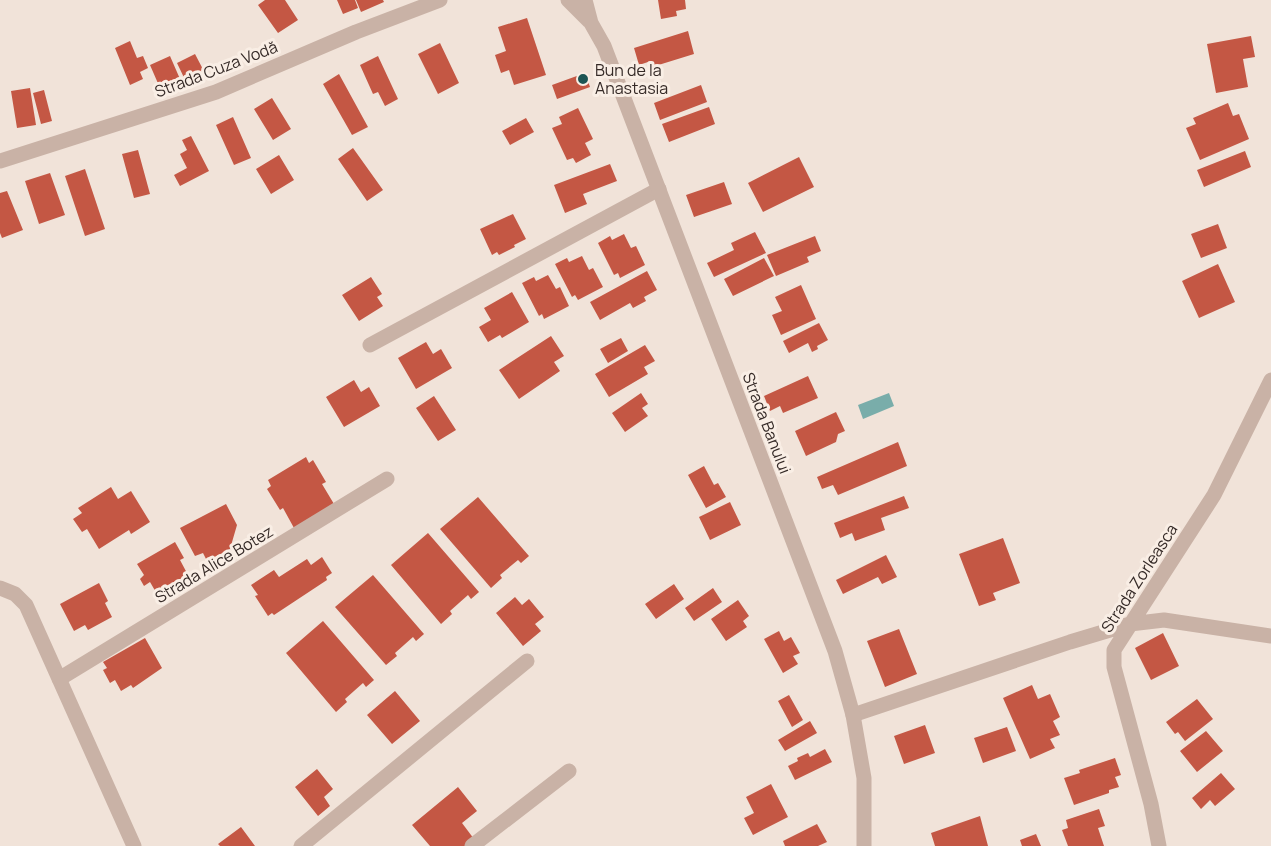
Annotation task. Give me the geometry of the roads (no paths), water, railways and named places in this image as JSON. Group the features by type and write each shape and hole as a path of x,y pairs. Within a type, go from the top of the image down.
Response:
{"street":[{"name":"Strada Cuza Vodă","path":"0,161 216,92 356,32 440,0"},
{"name":"Strada Banului","path":"568,0 591,23"},
{"name":"Strada Banului","path":"585,0 591,23 604,46 835,651 853,716 864,778 864,846"},
{"path":"370,345 658,189"},
{"name":"Strada Zorleasca","path":"1159,846 1114,667 1114,650 1214,495 1271,380"},
{"name":"Strada Alice Botez","path":"59,679 387,479"},
{"path":"0,588 15,594 26,605 134,846"},
{"path":"853,716 1070,642 1130,624 1164,620 1271,636"},
{"path":"301,846 527,661"},
{"path":"472,846 569,771"}],"water":[{"path":"889,393 894,406 863,419 858,405"}],"place":[{"name":"Bun de la Anastasia","path":"583,79"}]}
